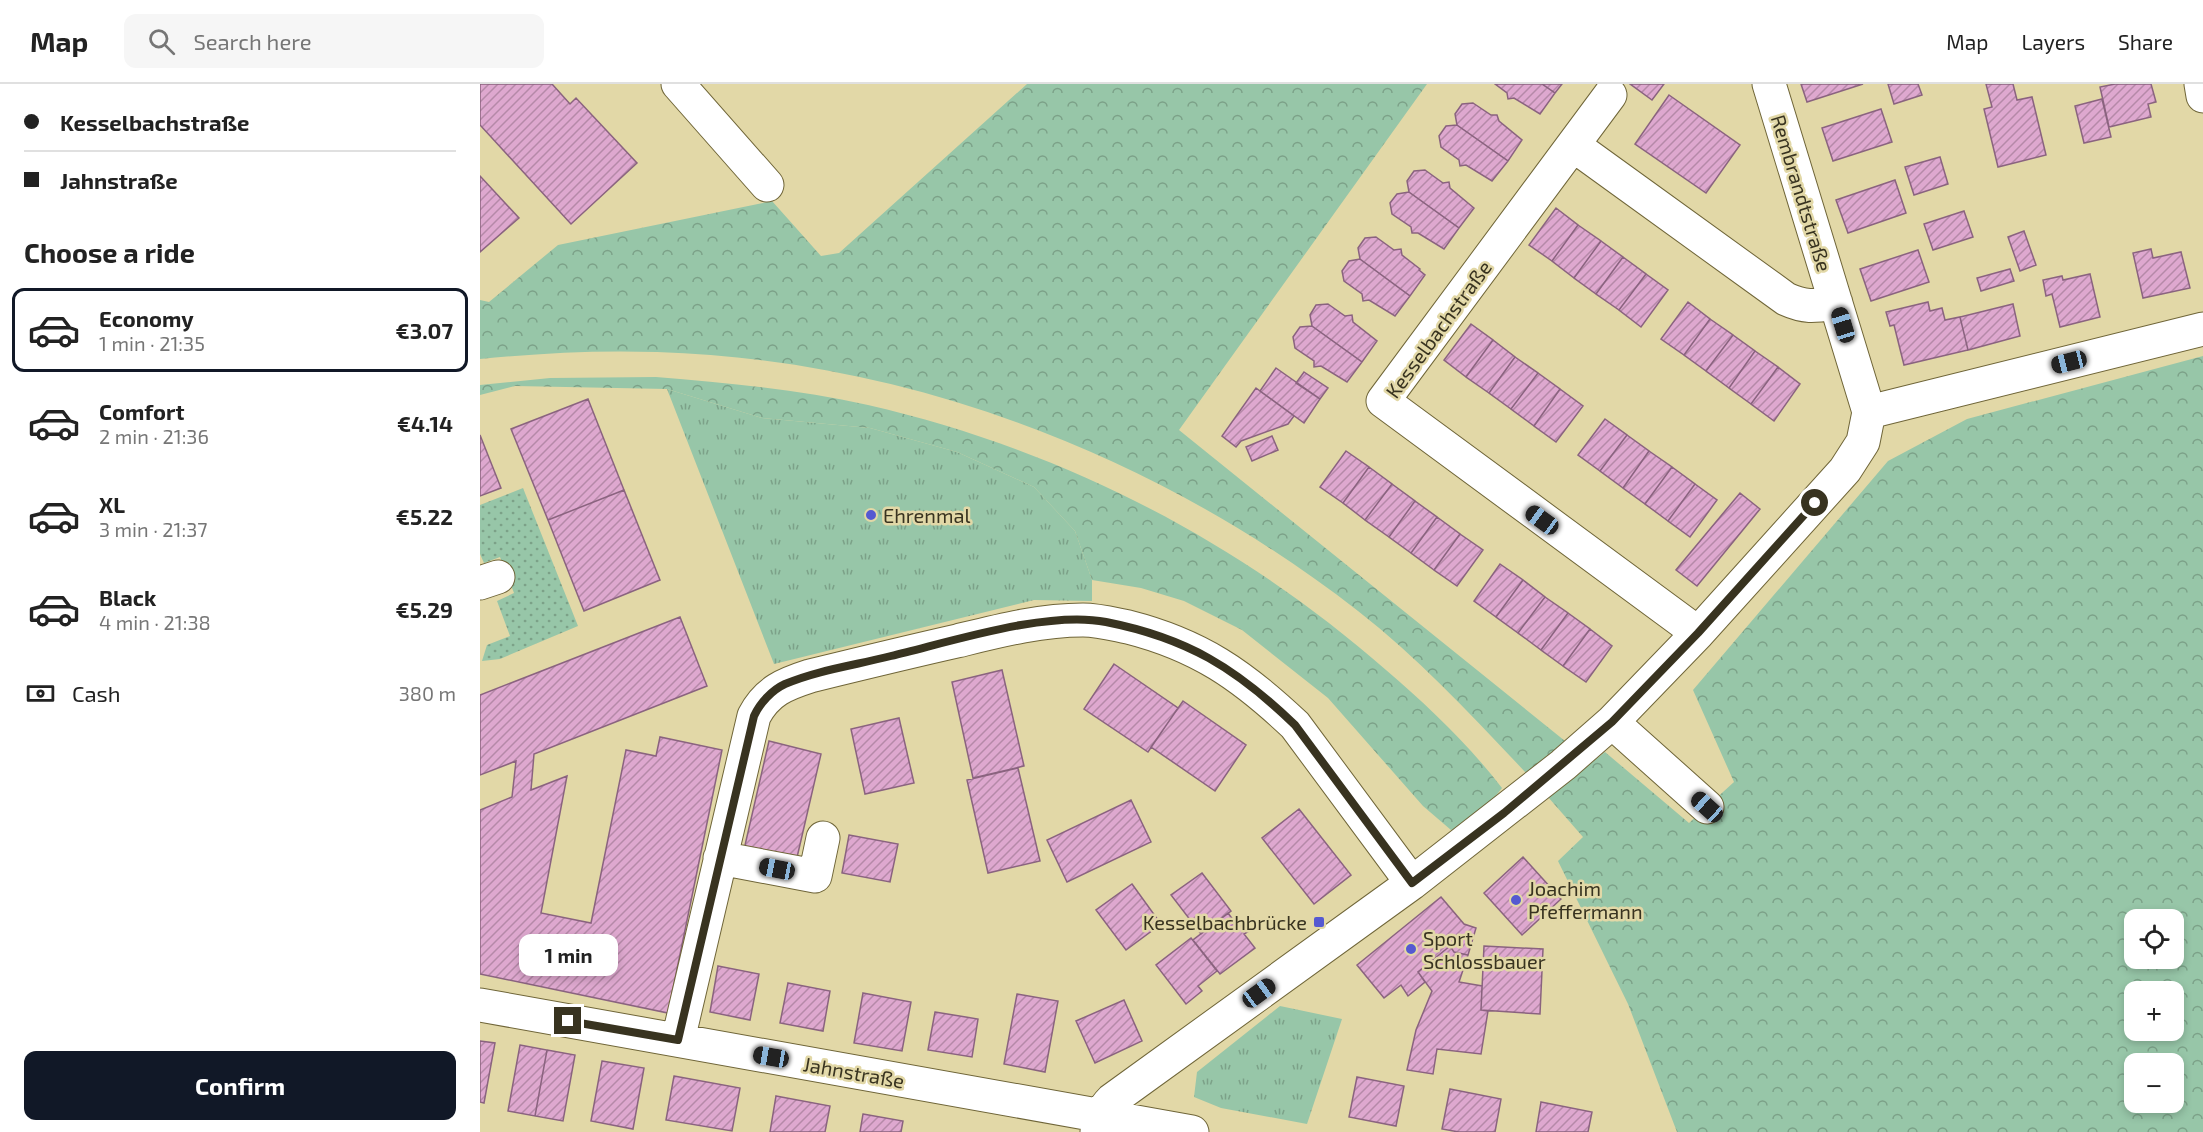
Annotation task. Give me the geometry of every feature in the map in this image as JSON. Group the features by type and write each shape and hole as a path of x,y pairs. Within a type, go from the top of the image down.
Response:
{"street":[{"path":"678,84 767,185"},
{"name":"Rembrandtstraße","path":"1769,84 1836,303"},
{"path":"2201,84 2203,96"},
{"name":"Kesselbachstraße","path":"1610,95 1383,401 1698,633"},
{"path":"1099,1124 1104,1108 1112,1100 1412,883 1504,813 1612,722 1698,633 1845,471 1863,442 1869,412 1836,303 1802,306 1786,298 1573,145"},
{"path":"1869,412 2203,329"},
{"path":"678,1040 754,716 759,706 783,685 810,675 1003,630 1048,622 1084,620 1104,622 1155,634 1192,648 1233,672 1295,725 1412,883"},
{"path":"1612,722 1707,807"},
{"path":"720,858 815,876 823,838"},
{"name":"Jahnstraße","path":"480,1005 678,1040 1099,1124 1192,1132"}],"green space":[{"path":"1027,84 1427,84 1179,430 1565,741 1528,775 1404,649 1358,611 1281,556 1200,506 1116,463 1028,426 938,397 846,374 752,359 613,351 480,359 480,300 489,302 558,245 772,201 821,256 839,253"},
{"path":"2203,356 2203,1132 1677,1132 1628,1004 1558,861 1583,837 1548,797 1605,752 1689,823 1734,782 1693,690 1888,461 1967,419"},
{"path":"656,377 789,391 868,405 939,424 1009,447 1077,474 1144,505 1208,541 1270,580 1329,623 1432,712 1475,756 1502,788 1479,813 1466,823 1451,830 1423,806 1328,698 1242,630 1184,601 1141,588 1092,580 1075,531 1034,487 957,452 870,428 762,418 667,389 515,386 480,395 480,385 550,378"},
{"path":"667,389 762,418 870,428 957,452 1034,487 1075,531 1092,580 1092,601 1034,600 774,664"},
{"path":"523,488 578,626 500,659 482,661 487,645 510,636 497,601 514,593 500,557 484,563 480,554 480,505"},
{"path":"1280,1006 1342,1019 1307,1124 1221,1108 1194,1097 1197,1072"}],"building":[{"path":"480,84 552,84 570,104 576,98 637,163 571,224 480,125"},
{"path":"1495,84 1542,84 1555,93 1540,114 1514,98 1508,99 1507,93"},
{"path":"1542,84 1562,84 1555,93"},
{"path":"1630,84 1664,84 1652,100"},
{"path":"1801,84 1863,84 1807,102"},
{"path":"1888,84 1918,84 1922,95 1894,104"},
{"path":"1986,84 2013,84 2017,100 2032,97 2046,155 1998,167 1984,109 1992,107"},
{"path":"2115,84 2151,84 2156,102 2148,104 2151,117 2109,127 2100,87"},
{"path":"1669,95 1740,145 1706,193 1635,144"},
{"path":"2102,99 2111,137 2084,143 2075,106"},
{"path":"1473,103 1491,115 1497,115 1499,121 1522,140 1508,161 1457,125 1455,114 1462,104"},
{"path":"1881,109 1892,142 1833,161 1822,128"},
{"path":"1457,125 1508,161 1492,181 1466,165 1460,166 1459,160 1441,147 1439,136 1446,126"},
{"path":"1940,157 1948,184 1914,195 1905,167"},
{"path":"1425,170 1443,183 1449,182 1450,188 1474,208 1459,228 1409,192 1407,181 1414,171"},
{"path":"480,176 519,218 480,252"},
{"path":"1895,180 1906,213 1848,233 1836,200"},
{"path":"1409,192 1459,228 1444,249 1418,233 1412,233 1411,227 1392,214 1390,203 1397,194"},
{"path":"1556,208 1578,225 1552,261 1529,245"},
{"path":"1964,211 1973,237 1933,250 1924,224"},
{"path":"1578,225 1601,241 1574,278 1552,261"},
{"path":"2024,231 2036,265 2020,271 2008,237"},
{"path":"1376,237 1394,250 1401,249 1402,255 1425,275 1410,296 1360,259 1358,248 1365,238"},
{"path":"1601,241 1623,257 1596,294 1574,278"},
{"path":"2151,249 2153,258 2181,252 2190,288 2143,298 2133,253"},
{"path":"1918,250 1929,282 1871,301 1860,269"},
{"path":"1623,257 1646,274 1619,310 1596,294"},
{"path":"1360,259 1410,296 1395,316 1369,300 1363,301 1362,294 1344,281 1342,271 1349,261"},
{"path":"2010,269 2014,281 1981,291 1977,278"},
{"path":"1646,274 1668,290 1641,327 1619,310"},
{"path":"2090,274 2100,317 2060,327 2052,294 2046,296 2043,280 2062,276 2063,280"},
{"path":"1688,302 1710,319 1684,355 1661,339"},
{"path":"1928,302 1930,311 1942,308 1945,320 1960,317 1968,350 1904,365 1894,325 1890,326 1886,312"},
{"path":"1328,304 1345,316 1352,315 1353,322 1377,341 1362,362 1312,326 1310,315 1316,305"},
{"path":"2013,304 2020,336 1968,350 1960,317"},
{"path":"1710,319 1733,335 1706,371 1684,355"},
{"path":"1471,324 1493,340 1466,377 1444,360"},
{"path":"1312,326 1362,362 1347,382 1321,366 1314,367 1314,361 1295,348 1293,337 1300,327"},
{"path":"1733,335 1755,351 1729,388 1706,371"},
{"path":"1493,340 1515,357 1489,393 1466,377"},
{"path":"1755,351 1778,367 1751,404 1729,388"},
{"path":"1515,357 1538,373 1511,409 1489,393"},
{"path":"1778,367 1800,384 1774,421 1751,404"},
{"path":"1276,368 1320,399 1304,423 1260,391"},
{"path":"1304,372 1328,388 1320,399 1296,383"},
{"path":"1538,373 1560,389 1534,426 1511,409"},
{"path":"1256,388 1294,416 1288,424 1241,441 1236,447 1222,436"},
{"path":"1560,389 1583,406 1556,442 1534,426"},
{"path":"588,399 624,490 548,520 511,429"},
{"path":"1605,419 1627,435 1600,471 1578,455"},
{"path":"480,435 501,488 480,496"},
{"path":"1627,435 1649,451 1623,488 1600,471"},
{"path":"1272,436 1278,450 1252,461 1246,447"},
{"path":"1346,451 1369,467 1343,503 1320,487"},
{"path":"1649,451 1672,467 1645,504 1623,488"},
{"path":"1369,467 1392,484 1365,520 1343,503"},
{"path":"1672,467 1695,484 1668,521 1645,504"},
{"path":"1392,484 1415,501 1389,537 1365,520"},
{"path":"1695,484 1717,500 1690,537 1668,521"},
{"path":"624,490 660,580 584,611 548,520"},
{"path":"1740,493 1760,509 1697,586 1676,570"},
{"path":"1415,501 1437,517 1411,553 1389,537"},
{"path":"1437,517 1460,534 1434,570 1411,553"},
{"path":"1460,534 1483,550 1457,586 1434,570"},
{"path":"1500,564 1523,580 1496,617 1474,601"},
{"path":"1523,580 1545,597 1518,633 1496,617"},
{"path":"1545,597 1568,613 1541,650 1518,633"},
{"path":"1568,613 1590,629 1563,666 1541,650"},
{"path":"680,617 707,686 534,754 531,790 567,776 541,913 591,923 626,750 656,756 660,737 722,750 668,1013 480,974 480,810 512,797 516,761 480,775 480,695"},
{"path":"1590,629 1612,646 1586,682 1563,666"},
{"path":"1114,664 1178,708 1148,752 1084,709"},
{"path":"1002,670 1024,766 973,778 952,682"},
{"path":"1183,701 1246,745 1215,791 1151,747"},
{"path":"899,718 914,783 865,794 851,729"},
{"path":"769,741 821,754 795,866 743,854"},
{"path":"1018,768 1040,861 988,873 967,780"},
{"path":"1131,800 1151,842 1067,882 1047,840"},
{"path":"1299,809 1351,875 1314,904 1262,838"},
{"path":"849,835 898,844 890,882 842,873"},
{"path":"1523,857 1561,899 1522,935 1484,893"},
{"path":"1202,873 1231,911 1201,934 1171,895"},
{"path":"1132,884 1161,924 1126,950 1096,910"},
{"name":"Sport Schlossbauer","path":"1441,897 1464,924 1476,928 1468,955 1454,952 1450,946 1418,972 1425,982 1408,996 1401,985 1384,998 1357,965"},
{"path":"1228,913 1236,924 1240,920 1249,931 1244,934 1255,948 1220,974 1193,940"},
{"path":"1191,938 1217,971 1198,986 1202,991 1186,1004 1156,965"},
{"path":"1450,946 1454,952 1468,955 1459,982 1482,986 1481,1010 1488,1011 1481,1054 1437,1049 1433,1074 1407,1070 1416,1030 1432,991 1418,972"},
{"path":"1484,946 1543,949 1540,1014 1481,1010"},
{"path":"718,966 759,974 750,1020 710,1012"},
{"path":"788,983 830,991 823,1031 780,1023"},
{"path":"863,993 911,1002 902,1051 854,1043"},
{"path":"1017,994 1058,1001 1045,1072 1004,1064"},
{"path":"1124,1000 1142,1041 1095,1063 1076,1021"},
{"path":"935,1012 978,1019 972,1057 928,1050"},
{"path":"480,1041 495,1043 484,1103 480,1102"},
{"path":"520,1045 547,1050 535,1116 508,1111"},
{"path":"547,1050 575,1055 563,1121 535,1116"},
{"path":"602,1061 644,1068 633,1129 591,1121"},
{"path":"674,1076 740,1088 732,1131 666,1120"},
{"path":"1357,1077 1404,1086 1396,1126 1349,1117"},
{"path":"1450,1089 1501,1099 1495,1132 1459,1132 1442,1129"},
{"path":"776,1096 830,1106 825,1132 770,1132"},
{"path":"1541,1102 1592,1112 1588,1132 1536,1132"},
{"path":"863,1114 903,1121 901,1132 860,1132"}],"place":[{"name":"Ehrenmal","path":"871,515"},
{"name":"Joachim Pfeffermann","path":"1516,900"},
{"name":"Kesselbachbrücke","path":"1319,922"},
{"name":"Sport Schlossbauer","path":"1411,949"}],"route":[{"path":"568,1021 678,1040 754,716 759,706 770,694 783,685 810,675 1003,630 1048,622 1084,620 1104,622 1155,634 1192,648 1233,672 1295,725 1412,883 1504,813 1612,722 1698,633 1815,503"}]}
